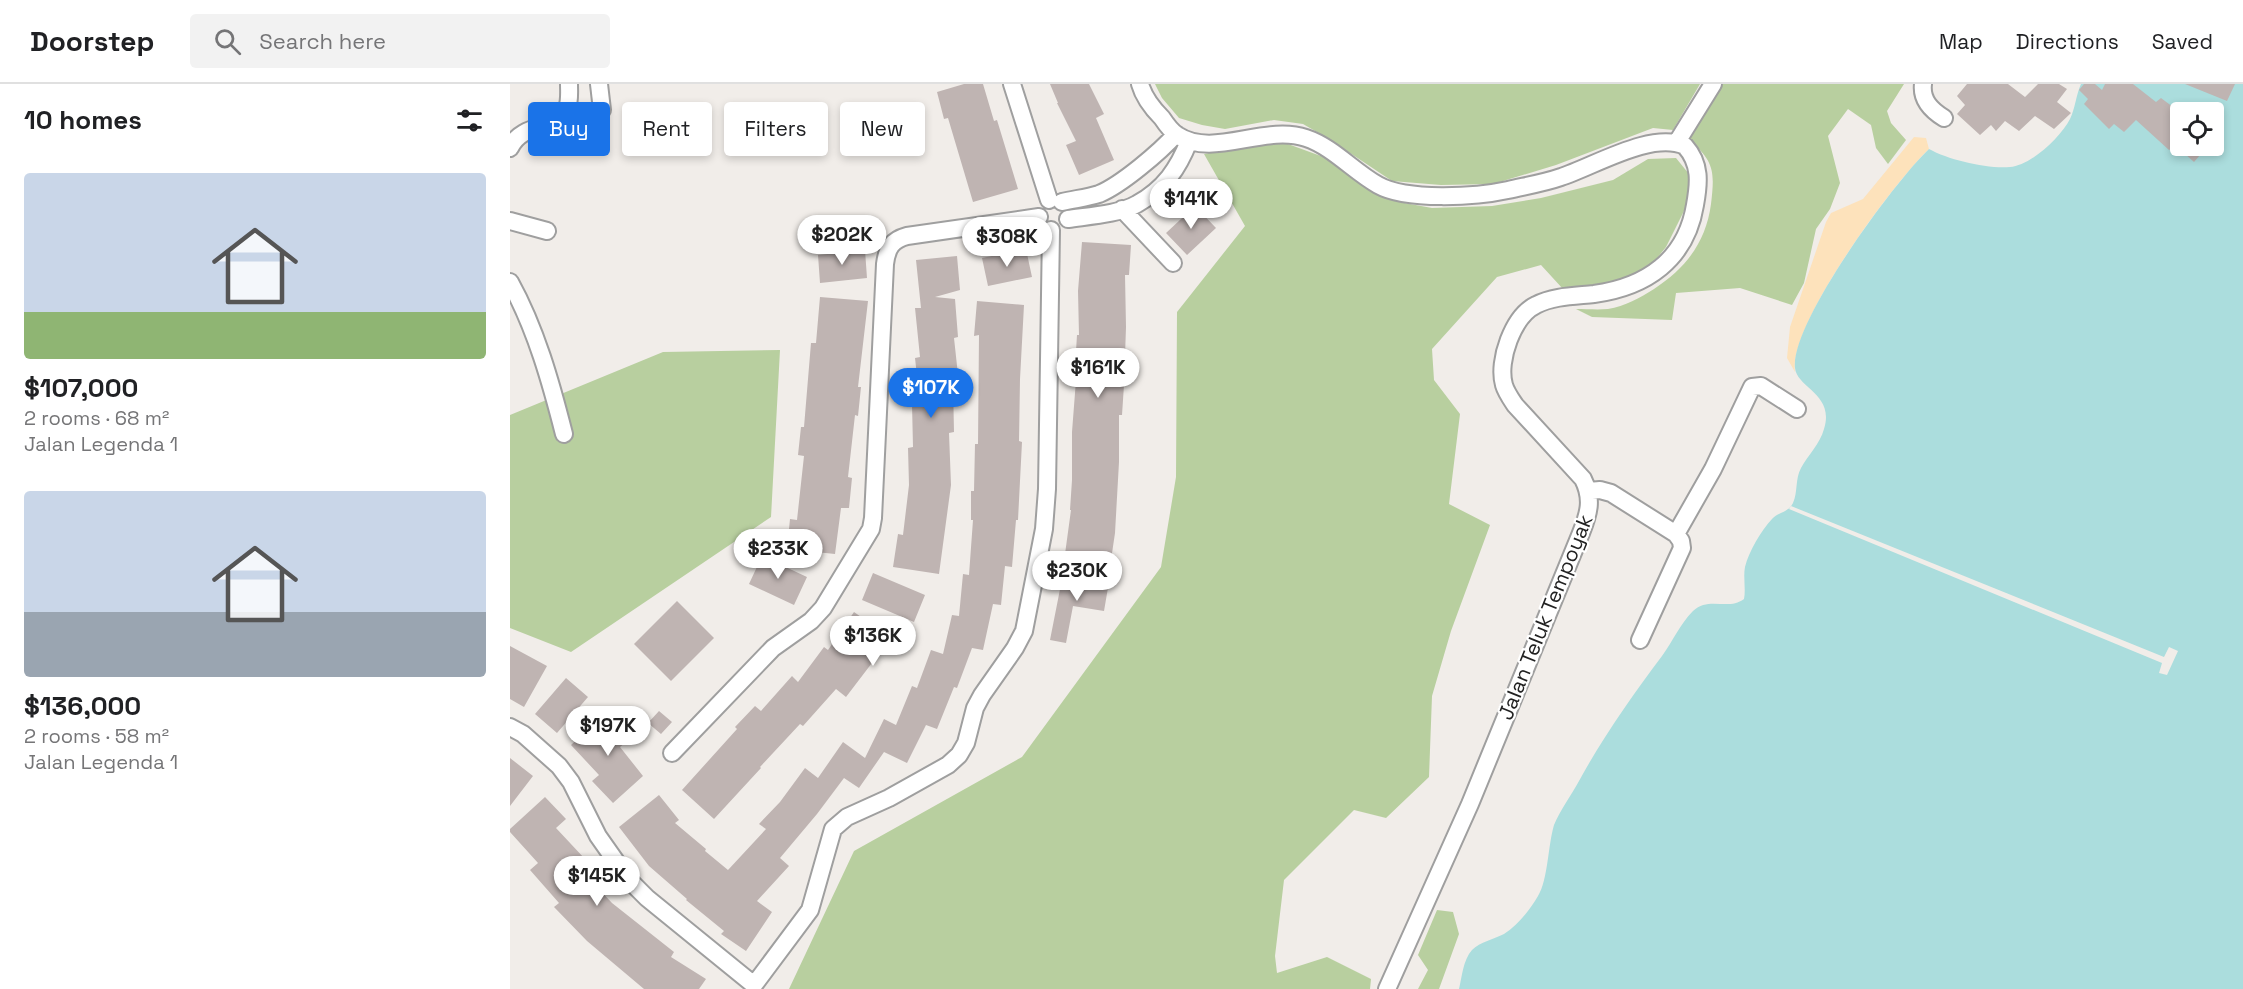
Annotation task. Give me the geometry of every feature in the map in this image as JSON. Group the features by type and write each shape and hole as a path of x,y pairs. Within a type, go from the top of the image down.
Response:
{"street":[{"path":"510,148 514,138 520,133 558,120 567,111 568,84"},
{"path":"598,84 601,102"},
{"path":"1012,84 1055,201 1068,210 1068,219 1064,225 1051,230 1045,227 1039,217 1039,210 1043,204 1055,201 1098,194 1114,186 1166,145 1182,137"},
{"path":"1140,84 1150,106 1182,137 1204,144 1289,134 1308,138 1329,150 1379,186 1412,195 1470,195 1506,191 1559,178 1653,143 1677,142 1713,84"},
{"path":"1923,84 1924,99 1934,112 1944,118"},
{"path":"1068,219 1136,205 1171,177 1181,161 1182,137"},
{"name":"Jalan Teluk Tempoyak","path":"1387,989 1470,804 1588,516 1589,491 1583,479 1515,405 1507,393 1502,375 1505,354 1517,322 1536,305 1569,296 1620,290 1654,273 1670,259 1681,245 1690,227 1698,189 1696,162 1685,146 1677,142"},
{"path":"1122,209 1173,263"},
{"path":"672,753 772,648 811,621 823,608 871,529 885,264 886,253 890,245 897,238 907,236 1039,217"},
{"path":"510,221 547,231"},
{"path":"510,727 523,734 559,766 571,782 598,836 629,880 647,898 754,987 810,910 832,829 847,817 889,798 948,765 959,755 966,743 975,708 1024,631 1044,529 1047,489 1051,230"},
{"path":"510,282 519,299 551,383 564,434"},
{"path":"1676,534 1713,469 1752,387 1761,386 1797,409"},
{"path":"1589,491 1600,490 1611,494 1676,534 1682,548 1640,640"}],"green space":[{"path":"1155,84 1700,84 1673,130 1653,128 1556,165 1493,184 1441,185 1392,181 1303,124 1274,120 1225,129 1179,118 1162,98"},
{"path":"1722,84 1904,84 1887,111 1891,123 1906,140 1888,164 1876,148 1871,125 1848,109 1828,136 1840,183 1830,209 1816,229 1804,283 1792,305 1740,288 1676,293 1672,320 1592,317 1576,309 1608,309 1632,301 1665,281 1693,253 1708,218 1713,183 1708,161 1689,139"},
{"path":"1277,140 1329,159 1353,179 1376,192 1399,202 1432,208 1492,206 1541,198 1613,180 1648,159 1676,158 1689,174 1692,195 1666,247 1653,263 1635,274 1613,283 1563,289 1541,265 1497,277 1432,349 1434,380 1460,414 1449,504 1490,525 1451,631 1432,696 1429,777 1386,818 1354,810 1284,880 1275,956 1277,973 1327,957 1371,979 1370,989 789,989 854,851 1022,757 1161,567 1176,477 1177,312 1245,226 1204,154"},
{"path":"780,350 771,517 571,652 510,628 510,415 663,352"},
{"path":"1437,910 1453,912 1459,934 1439,989 1418,989 1428,970 1418,955"}],"sand":[{"path":"1914,137 1926,138 1929,149 1869,222 1825,290 1808,322 1797,350 1795,372 1787,358 1790,327 1826,222 1831,213 1863,199"}],"water":[{"path":"2081,84 2243,84 2243,989 1459,989 1465,964 1472,950 1504,934 1523,917 1535,901 1544,881 1552,833 1559,814 1608,733 1684,621 1693,611 1705,604 1732,604 1744,599 1745,567 1752,548 1772,519 1793,503 1799,472 1820,440 1824,429 1826,417 1820,400 1797,375 1795,368 1798,347 1809,319 1826,287 1870,220 1929,149 1968,163 2010,167 2027,162 2044,149 2060,134 2072,115"}],"pier":[{"path":"1791,506 2164,657 2169,647 2178,651 2167,675 2159,673 2162,663 1789,509"}],"building":[{"path":"964,84 983,84 994,121 997,120 1018,189 973,202 948,118 944,119 937,92"},
{"path":"1050,84 1089,84 1104,114 1096,118 1114,160 1079,175 1066,145 1076,141"},
{"path":"1967,84 2008,84 2025,97 2038,84 2059,84 2067,89 2057,102 2071,113 2054,129 2035,116 2019,131 2005,121 1996,131 1991,125 1980,135 1957,114 1965,105 1957,96"},
{"path":"2084,84 2095,84 2102,90 2105,84 2133,84 2156,102 2161,98 2170,105 2170,149 2136,120 2124,132 2114,124 2109,129 2084,104 2088,99 2079,90"},
{"path":"2185,84 2235,84 2227,101"},
{"path":"2187,156 2199,156 2194,162"},
{"path":"1195,206 1216,228 1187,255 1166,233"},
{"path":"1082,242 1131,245 1129,275 1125,275 1124,385 1122,415 1119,415 1119,462 1111,560 1065,554 1071,510 1072,432 1077,335 1079,335 1078,291"},
{"path":"1026,249 1032,277 988,286 982,258"},
{"path":"865,250 867,278 820,283 818,255"},
{"path":"957,256 960,290 935,297 955,299 958,337 954,338 959,384 953,385 954,432 949,433 951,485 939,574 893,567 898,534 903,535 909,485 908,448 913,447 912,404 920,403 915,358 920,357 915,308 921,308 916,260"},
{"path":"820,297 868,301 858,387 861,387 858,416 855,415 848,477 852,478 849,508 841,508 835,554 787,549 790,519 797,520 804,456 798,455 801,427 804,427 811,343 816,343"},
{"path":"977,301 1024,305 1020,379 1019,441 1022,442 1018,520 1016,520 1012,567 1005,566 1001,605 993,604 983,650 972,648 957,688 954,687 937,729 926,725 907,763 884,752 859,788 844,778 780,858 789,866 757,901 772,912 746,951 721,934 724,931 649,866 619,827 659,795 679,820 675,823 728,870 766,829 759,824 780,802 805,768 818,778 843,742 865,758 884,719 896,725 912,686 917,688 931,650 943,654 952,615 959,616 963,574 969,575 973,520 971,520 971,491 974,491 975,444 978,444 979,335 974,336"},
{"path":"762,556 807,577 794,605 749,584"},
{"path":"873,573 925,595 914,622 862,600"},
{"path":"1063,574 1109,582 1104,611 1073,606 1066,643 1050,640"},
{"path":"677,601 714,638 671,681 634,644"},
{"path":"854,612 891,638 846,697 836,689 803,726 800,724 714,819 682,790 755,706 761,711 792,676 798,682 824,647 828,650"},
{"path":"510,646 547,666 524,707 510,699"},
{"path":"566,678 588,697 557,733 535,714"},
{"path":"608,711 626,731 619,736 625,743 620,747 643,776 613,803 592,781 599,775 571,745"},
{"path":"659,711 672,722 661,734 648,723"},
{"path":"510,758 533,776 510,806"},
{"path":"545,797 566,819 556,828 585,859 577,866 612,903 674,952 671,957 706,979 699,989 644,989 587,941 554,907 559,903 530,870 538,863 510,832 510,829"}]}
